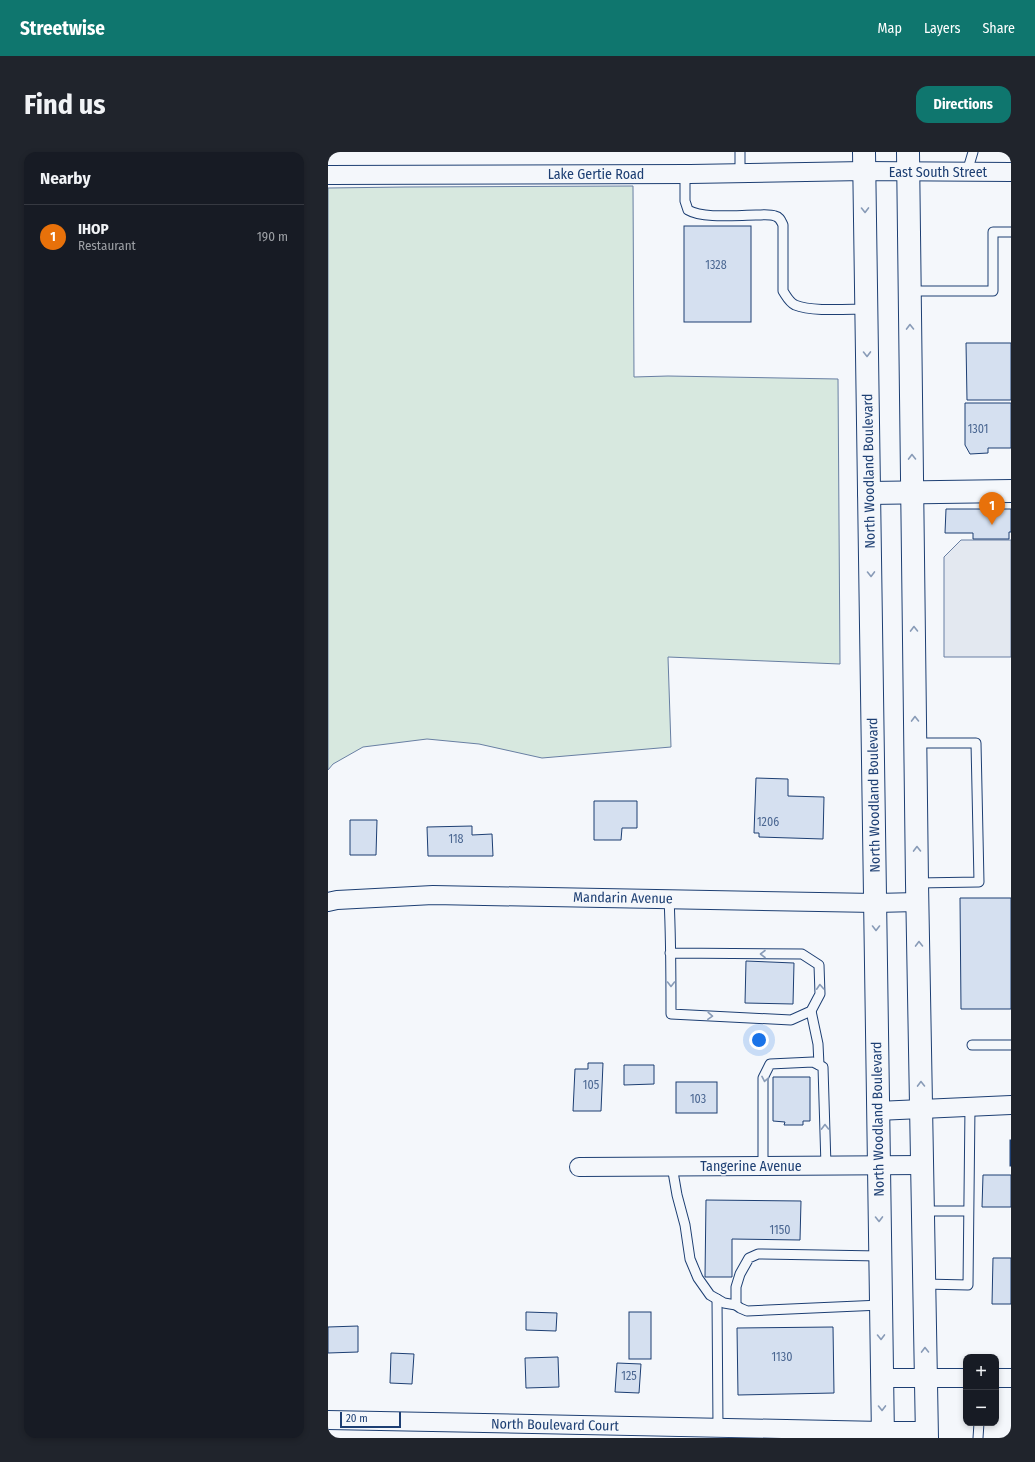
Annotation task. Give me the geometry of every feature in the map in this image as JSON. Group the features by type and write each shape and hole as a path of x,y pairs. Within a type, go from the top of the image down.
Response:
{"main road":[{"name":"North Woodland Boulevard","path":"864,162 883,1435"},
{"path":"908,162 926,1434"},
{"path":"870,493 1011,491"}],"street":[{"name":"Lake Gertie Road","path":"328,175 740,173 864,162"},
{"name":"East South Street","path":"864,162 908,162 967,172 1011,172"},
{"name":"Mandarin Avenue","path":"328,902 338,900 433,895 875,902 918,893"},
{"path":"877,1110 1011,1105"},
{"name":"Tangerine Avenue","path":"579,1167 923,1165"},
{"path":"882,1378 963,1378"},
{"path":"999,1378 1011,1378"},
{"name":"North Boulevard Court","path":"328,1420 687,1433 718,1428 883,1435 926,1434"}],"lane":[{"path":"740,152 740,173"},
{"path":"967,172 973,152"},
{"path":"685,174 685,201 688,210 692,212 708,215 776,216 781,220 783,225 783,291 789,300 795,305 811,308 866,309"},
{"path":"910,291 993,291 993,232 1011,232"},
{"path":"916,743 976,743 979,874 979,882 918,893"},
{"path":"669,899 671,1014 791,1020 811,1011 820,994 818,965 802,954 670,953"},
{"path":"811,1011 818,1044 819,1065"},
{"path":"972,1045 1011,1045"},
{"path":"763,1166 763,1078 770,1064 813,1062 824,1067 826,1166"},
{"path":"924,1284 968,1285 970,1107"},
{"path":"672,1166 677,1195 685,1225 690,1260 698,1278 710,1295 724,1303 736,1305 747,1311 881,1305"},
{"path":"923,1211 968,1211"},
{"path":"736,1305 736,1287 740,1274 749,1258 758,1254 880,1256"},
{"path":"717,1299 718,1428"},
{"path":"978,1426 978,1438"}],"shaded area":[{"path":"633,186 634,377 668,376 838,379 840,664 668,657 671,747 542,758 479,744 427,739 363,747 333,764 328,770 328,188"},
{"path":"961,540 1011,540 1011,657 944,657 944,557"}],"building":[{"path":"684,226 751,226 751,322 684,322"},
{"path":"966,343 1011,343 1011,400 967,400"},
{"path":"965,403 1011,403 1011,448 988,448 988,453 970,454 965,445"},
{"path":"946,509 1011,509 1011,532 1009,532 1009,539 973,539 973,533 945,533"},
{"path":"756,778 788,779 788,796 824,797 823,839 759,837 759,833 754,833"},
{"path":"594,801 637,801 637,828 622,828 621,840 594,840"},
{"path":"350,820 377,820 376,855 350,855"},
{"path":"472,826 472,835 492,834 493,856 428,856 427,827"},
{"path":"960,898 1011,898 1011,1009 961,1009"},
{"path":"746,961 794,963 793,1004 745,1003"},
{"path":"588,1063 603,1063 601,1111 573,1111 575,1069 588,1069"},
{"path":"624,1065 654,1065 654,1084 624,1085"},
{"path":"773,1077 810,1077 810,1121 803,1121 803,1125 784,1125 785,1122 773,1121"},
{"path":"676,1082 717,1082 717,1113 676,1113"},
{"path":"1011,1140 1011,1166 1010,1166"},
{"path":"983,1175 1011,1175 1011,1207 982,1207"},
{"path":"706,1200 801,1201 800,1240 732,1239 732,1277 705,1277"},
{"path":"993,1258 1011,1258 1011,1304 992,1304"},
{"path":"526,1312 557,1313 556,1331 526,1330"},
{"path":"629,1312 651,1312 651,1359 629,1359"},
{"path":"358,1326 358,1352 328,1353 328,1327"},
{"path":"833,1327 834,1393 738,1395 737,1328"},
{"path":"391,1353 414,1354 412,1384 390,1383"},
{"path":"558,1357 559,1387 526,1388 525,1358"},
{"path":"617,1363 641,1364 639,1393 615,1392"}],"place":[{"name":"IHOP","path":"992,525"}]}
